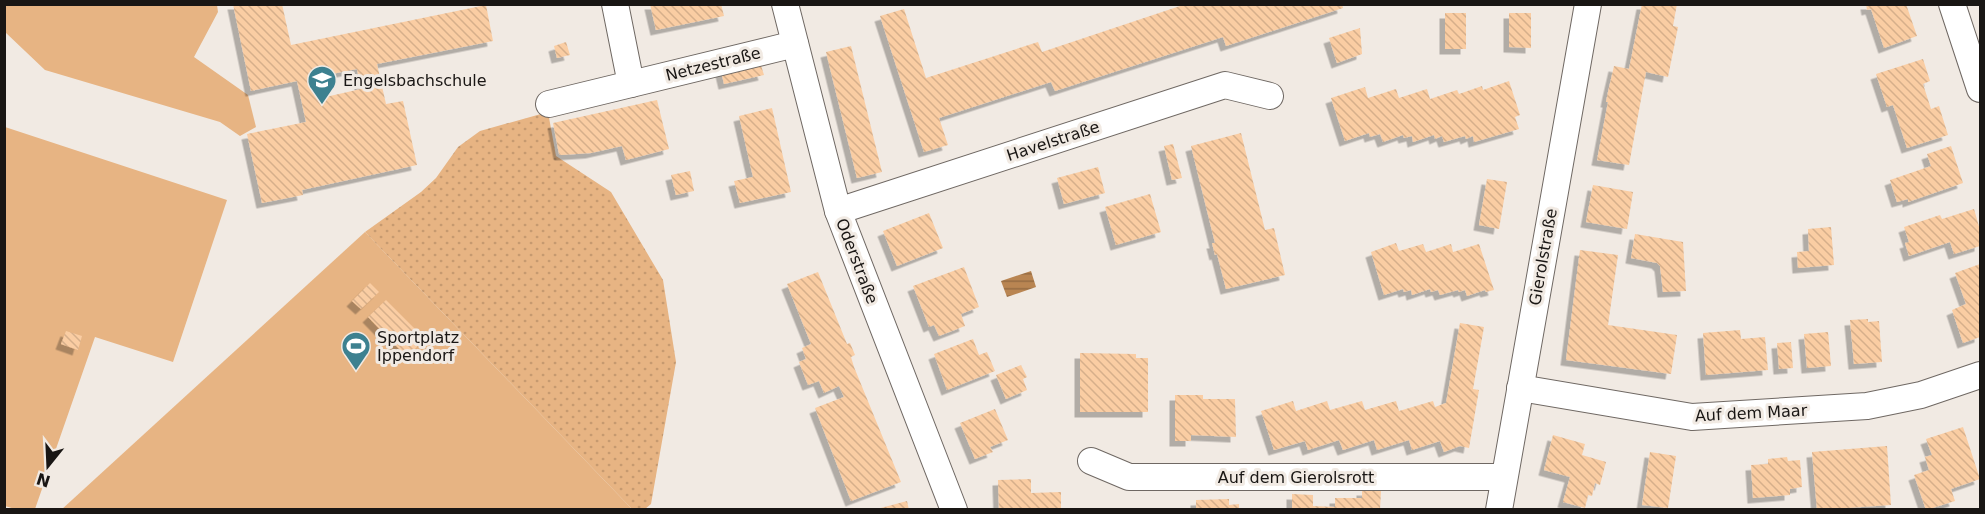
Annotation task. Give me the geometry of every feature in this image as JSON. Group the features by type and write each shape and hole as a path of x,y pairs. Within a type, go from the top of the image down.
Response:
{"street":[{"path":"615,4 631,84"},
{"name":"Oderstraße","path":"785,4 838,211 954,510"},
{"name":"Gierolstraße","path":"1499,510 1587,4"},
{"path":"1952,4 1980,89"},
{"name":"Netzestraße","path":"549,104 795,44"},
{"name":"Havelstraße","path":"838,211 1225,85 1270,96"},
{"name":"Auf dem Maar","path":"1520,388 1692,417 1867,406 1920,395 1980,375"},
{"name":"Auf dem Gierolsrott","path":"1091,461 1129,477 1504,477"}],"shaded area":[{"path":"4,5 217,5 218,12 194,57 248,95 256,127 240,136 220,122 45,70 5,32"},
{"path":"548,112 556,156 611,192 663,280 676,362 651,504 645,509 632,509 365,232 421,192 436,178 458,147 480,131"},
{"path":"5,127 227,200 173,362 95,337 35,509 15,509 5,506"},
{"name":"Sportplatz Ippendorf","path":"365,232 632,509 61,510"},
{"path":"1031,271 1036,287 1007,297 1001,281"}],"building":[{"path":"233,4 282,4 291,45 486,5 493,41 377,64 386,104 403,101 417,165 302,190 303,195 262,203 247,134 306,122 297,81 251,91","holes":["357,69 361,89 321,98 316,77"]},
{"path":"650,4 721,4 724,16 656,30"},
{"path":"1186,4 1213,6 1342,4 1343,8 1226,46 1223,37 1055,91 1051,82 939,118 948,145 924,152 880,16 904,9 926,78 1038,42 1042,52"},
{"path":"1642,4 1677,4 1673,26 1678,27 1668,77 1646,72 1629,165 1597,160 1614,66 1629,69"},
{"path":"1866,4 1906,4 1917,36 1884,48 1871,9 1867,10"},
{"path":"1445,13 1466,13 1466,49 1445,49"},
{"path":"1509,13 1531,13 1531,48 1509,47"},
{"path":"1360,28 1362,54 1337,63 1329,38"},
{"path":"566,42 570,55 557,58 554,46"},
{"path":"851,46 882,172 857,178 826,52"},
{"path":"1923,59 1930,81 1923,84 1931,109 1939,106 1948,135 1907,148 1893,105 1887,107 1876,74"},
{"path":"760,62 764,75 724,84 721,71"},
{"path":"1509,81 1520,115 1515,117 1519,129 1474,142 1473,136 1444,142 1442,136 1435,139 1434,135 1413,142 1412,136 1404,138 1403,135 1383,142 1380,134 1370,137 1369,133 1345,141 1331,98 1365,87 1368,98 1396,89 1399,98 1427,89 1430,99 1457,90 1459,94 1482,86 1483,90"},
{"path":"657,100 669,149 626,160 622,146 591,153 559,154 553,123"},
{"path":"772,108 791,192 740,203 734,181 753,177 739,116"},
{"path":"1241,133 1265,230 1274,228 1285,275 1226,289 1212,243 1215,243 1191,146"},
{"path":"1173,144 1182,178 1172,180 1164,146"},
{"path":"1951,146 1963,183 1908,202 1908,199 1897,202 1890,180 1931,166 1927,154"},
{"path":"1098,167 1105,193 1064,204 1057,178"},
{"path":"690,171 694,191 676,195 671,175"},
{"path":"1487,179 1507,182 1499,229 1479,225"},
{"path":"1593,185 1633,192 1627,229 1586,222"},
{"path":"1150,194 1161,232 1116,245 1105,207"},
{"path":"1974,209 1980,230 1980,246 1954,254 1950,242 1909,256 1905,243 1909,242 1904,227 1940,215 1942,219"},
{"path":"929,213 943,248 897,266 883,231"},
{"path":"1831,227 1834,265 1798,268 1797,252 1809,251 1808,229"},
{"path":"1635,234 1683,242 1686,291 1663,292 1660,266 1657,263 1631,258"},
{"path":"1396,243 1399,251 1423,244 1426,252 1451,244 1453,252 1479,244 1494,290 1486,292 1485,290 1467,296 1465,290 1440,295 1438,290 1431,292 1430,289 1412,295 1411,290 1404,292 1403,289 1384,295 1371,252"},
{"path":"1580,250 1618,255 1608,325 1677,335 1671,374 1566,360"},
{"path":"1980,264 1980,337 1963,343 1952,310 1966,304 1955,273"},
{"path":"964,267 979,307 961,314 965,326 939,336 934,325 929,327 913,286"},
{"path":"818,272 847,344 850,343 855,355 851,357 854,367 901,482 851,501 815,408 844,397 839,386 824,393 819,381 808,385 799,362 806,359 802,348 811,344 787,284"},
{"path":"370,283 379,292 361,309 352,301"},
{"path":"386,300 425,339 407,357 368,317"},
{"path":"1868,319 1868,322 1879,321 1882,362 1854,364 1850,320"},
{"path":"1460,323 1484,327 1473,389 1479,390 1469,448 1460,446 1444,452 1440,441 1412,450 1409,440 1377,450 1374,440 1343,450 1339,440 1308,450 1305,441 1274,450 1261,411 1293,401 1296,411 1327,401 1330,410 1362,401 1365,410 1396,401 1399,411 1433,401 1435,407 1446,403"},
{"path":"1740,330 1741,339 1765,337 1768,370 1706,375 1703,333"},
{"path":"66,331 82,336 78,350 61,344"},
{"path":"1828,332 1831,366 1807,368 1804,334"},
{"path":"973,339 979,355 987,352 995,371 947,390 934,354"},
{"path":"1791,342 1793,368 1779,369 1777,343"},
{"path":"1080,353 1136,354 1136,358 1148,358 1148,412 1080,412"},
{"path":"1021,365 1027,377 1023,379 1027,390 1006,399 996,375"},
{"path":"1175,395 1203,395 1203,399 1235,399 1236,437 1191,435 1191,441 1175,441"},
{"path":"995,409 1008,440 990,447 993,452 975,459 960,423"},
{"path":"1963,427 1980,479 1951,489 1955,501 1926,510 1914,475 1929,470 1925,457 1932,455 1926,439"},
{"path":"1553,435 1585,444 1582,455 1606,462 1600,485 1595,483 1592,496 1588,495 1585,508 1563,502 1570,477 1544,470"},
{"path":"1887,446 1891,505 1817,510 1812,452"},
{"path":"1650,452 1676,456 1668,508 1642,505"},
{"path":"1787,457 1788,461 1800,460 1802,487 1790,489 1790,495 1753,498 1751,465 1768,464 1768,459"},
{"path":"1031,479 1031,493 1061,492 1061,510 999,510 998,480"},
{"path":"1362,490 1381,491 1380,510 1292,510 1292,494 1313,495 1313,506 1335,507 1335,498 1362,498"},
{"path":"1229,499 1229,505 1239,504 1239,510 1196,510 1196,500"},
{"path":"907,501 909,510 877,510 877,509"}],"place":[{"name":"Engelsbachschule","path":"322,106"},
{"name":"Sportplatz Ippendorf","path":"356,372"}]}
